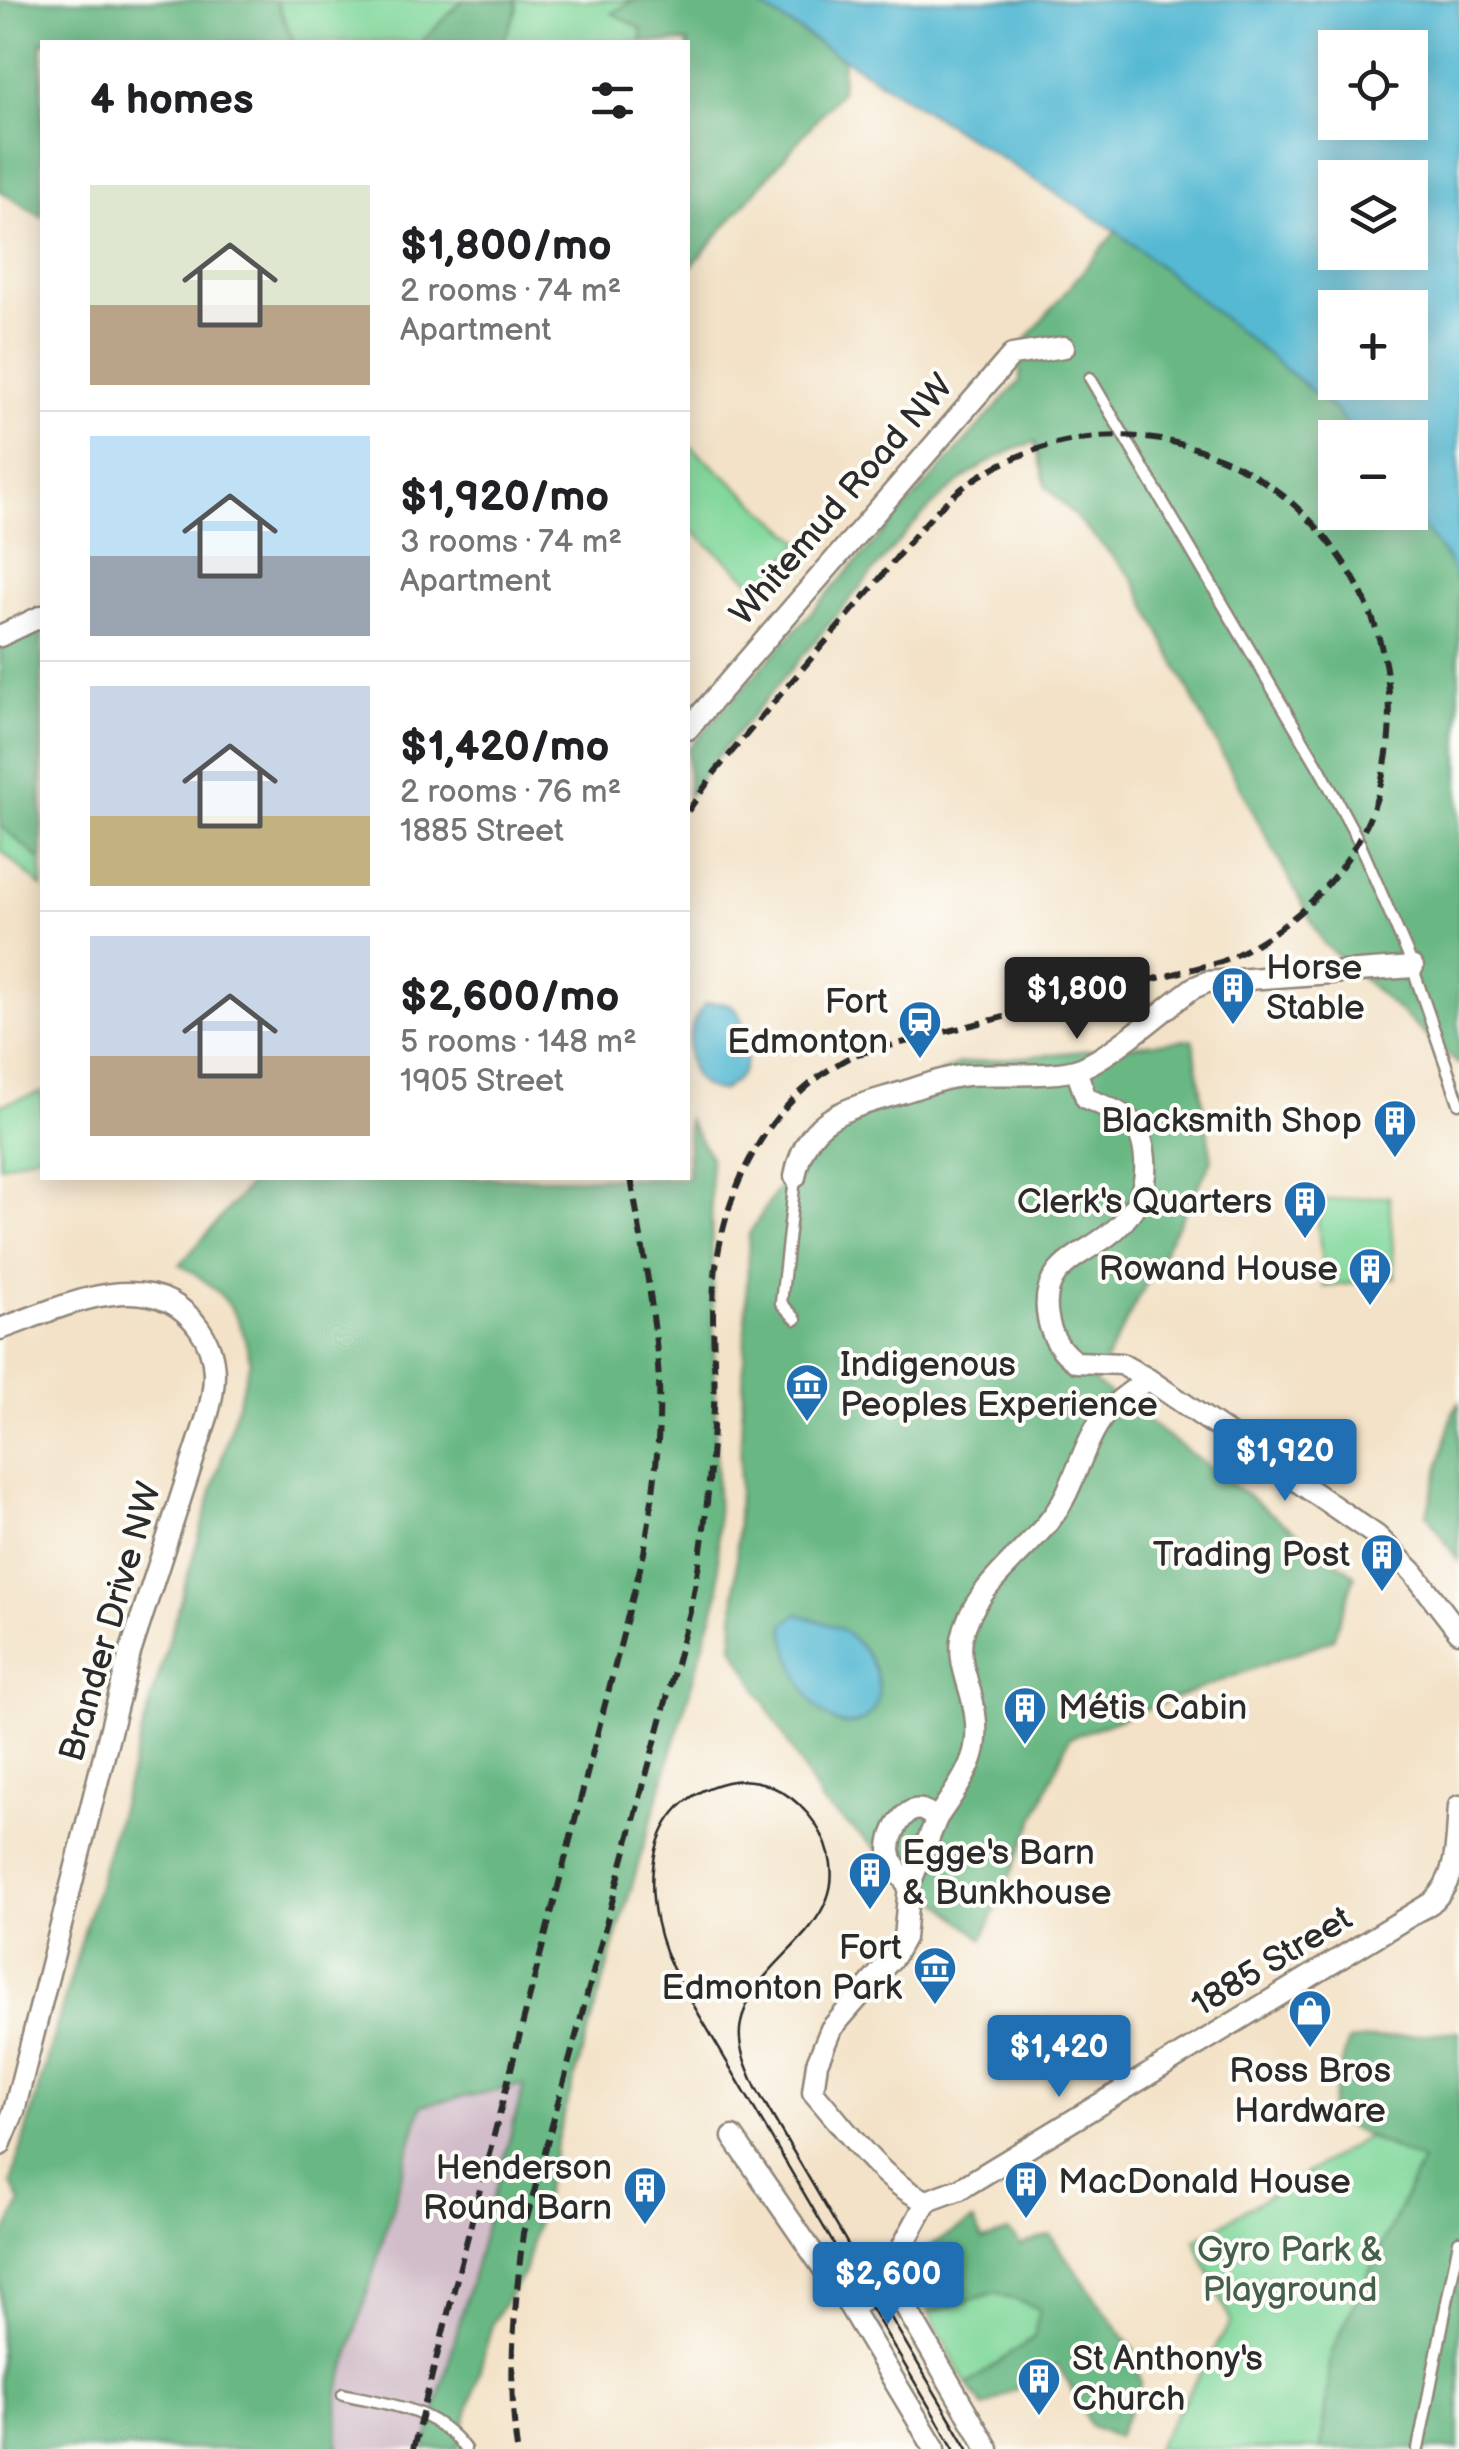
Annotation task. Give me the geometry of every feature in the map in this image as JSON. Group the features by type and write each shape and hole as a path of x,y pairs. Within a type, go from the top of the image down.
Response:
{"street":[{"name":"Whitemud Road NW","path":"690,727 1012,355 1064,347"},
{"path":"0,636 40,617"},
{"path":"795,1176 806,1142 816,1129 840,1112 960,1076 1076,1070 1207,982 1412,968"},
{"path":"1076,1070 1086,1098 1111,1106 1131,1120 1140,1134 1146,1174 1133,1210 1125,1220 1115,1231 1075,1255 1053,1278 1046,1296 1050,1328 1066,1355 1076,1362 1121,1364 1148,1379 1376,1536 1413,1572 1459,1632"},
{"name":"Brander Drive NW","path":"0,1329 110,1294 154,1295 181,1309 203,1334 210,1348 215,1381 207,1417 130,1653 14,2112 0,2145"},
{"path":"850,2307 875,2292 928,2201 914,2196 872,2159 814,2092 817,2064 831,2029 894,1956 904,1938 909,1886 937,1818 972,1766 977,1750 976,1718 961,1652 968,1624 998,1576 1052,1518 1107,1412 1148,1379"},
{"name":"1885 Street","path":"928,2201 960,2189 1431,1904 1450,1884 1454,1872 1459,1806"},
{"path":"909,1886 898,1873 890,1852 892,1835 901,1818 914,1810 937,1818"},
{"path":"732,2137 850,2307 935,2449"},
{"path":"887,2275 988,2449"}],"lane":[{"path":"1090,378 1359,842 1412,968 1459,1102"},
{"path":"795,1176 781,1303 796,1318"},
{"path":"1418,2449 1459,2241"},
{"path":"343,2394 440,2422 465,2449"}],"shaded area":[{"path":"525,2085 425,2449 339,2449 338,2394 422,2104"}],"green space":[{"path":"0,0 276,0 293,40 40,40 40,216 0,191"},
{"path":"260,0 751,0 843,59 690,267 690,40 225,40"},
{"path":"463,0 516,0 517,9 504,40 423,40"},
{"path":"634,0 751,0 843,59 841,91 690,268 690,40 642,40 641,29 612,13"},
{"path":"1116,231 1343,420 1318,420 1318,530 1425,530 1447,559 1459,584 1459,1065 1324,944 1133,578 1046,486 1035,442 976,470 926,511 690,793 690,747 1020,381 1020,347"},
{"path":"690,446 801,542 760,589 690,529"},
{"path":"40,628 40,859 0,825 0,648"},
{"path":"0,825 40,859 40,885 0,850"},
{"path":"1193,1039 1212,1160 1094,1382 1355,1575 1333,1639 1069,1738 983,1939 822,1803 733,1646 749,1234 786,1176 827,1132 958,1064"},
{"path":"40,1093 40,1153 0,1166 0,1105"},
{"path":"690,1123 710,1156 719,1592 562,2121 524,2273 493,2321 458,2449 425,2449 524,2085 422,2105 338,2394 339,2449 0,2449 0,2245 21,2202 11,2183 250,1361 241,1329 228,1304 208,1283 180,1265 253,1180 690,1180"},
{"path":"1389,1196 1395,1278 1324,1287 1316,1201"},
{"path":"1459,1403 1459,1562 1427,1514 1453,1412"},
{"path":"1459,2031 1459,2449 1321,2449 1331,2353 1422,2161 1328,2118 1348,2041"},
{"name":"Gyro Park & Playground","path":"1367,2137 1422,2161 1331,2353 1321,2449 1155,2449 1231,2322 1195,2240"},
{"path":"973,2221 983,2240 1009,2232 1021,2245 1050,2235 1135,2352 1141,2385 1117,2437 1091,2426 1058,2365 984,2407 967,2385 1034,2337 1039,2309 996,2292 929,2313 910,2274 930,2246"},
{"path":"996,2292 1039,2309 1035,2337 967,2385 929,2313"}],"water":[{"path":"751,0 1459,0 1459,584 1447,559 1425,530 1428,420 1343,420 1323,400 1428,400 1428,290 1318,290 1318,396 1116,231"},
{"path":"706,1003 728,1004 740,1017 746,1038 744,1068 722,1091 708,1088 691,1069 690,1036"},
{"path":"798,1614 848,1634 869,1659 878,1682 877,1702 868,1716 853,1724 836,1722 818,1708 801,1682 786,1639 784,1624"}],"tram line":[{"path":"954,2449 665,1951 652,1892 661,1836 675,1812 697,1794 727,1782 750,1781 771,1786 791,1798 821,1834 832,1877 818,1916 768,1973 747,2004 740,2031 746,2064 756,2088 968,2449"}],"railway":[{"path":"517,2449 512,2368 523,2233 690,1612 711,1459 714,1285 727,1215 739,1182 754,1151 797,1096 854,1055 1221,962 1291,919 1346,861 1372,812 1390,725 1380,642 1348,568 1296,507 1230,462 1154,439 1072,440 988,471 954,494 715,772 690,808"},
{"path":"413,2449 644,1553 658,1448 659,1384 652,1306 631,1180"}],"place":[{"name":"Horse Stable","path":"1233,1026"},
{"name":"Fort Edmonton","path":"920,1060"},
{"name":"Blacksmith Shop","path":"1395,1159"},
{"name":"Clerk's Quarters","path":"1305,1240"},
{"name":"Rowand House","path":"1370,1307"},
{"name":"Indigenous Peoples Experience","path":"807,1423"},
{"name":"Trading Post","path":"1382,1593"},
{"name":"Métis Cabin","path":"1025,1746"},
{"name":"Egge's Barn & Bunkhouse","path":"870,1911"},
{"name":"Fort Edmonton Park","path":"935,2006"},
{"name":"Ross Bros Hardware","path":"1310,2049"},
{"name":"MacDonald House","path":"1026,2220"},
{"name":"Henderson Round Barn","path":"645,2226"},
{"name":"St Anthony's Church","path":"1039,2417"}]}
